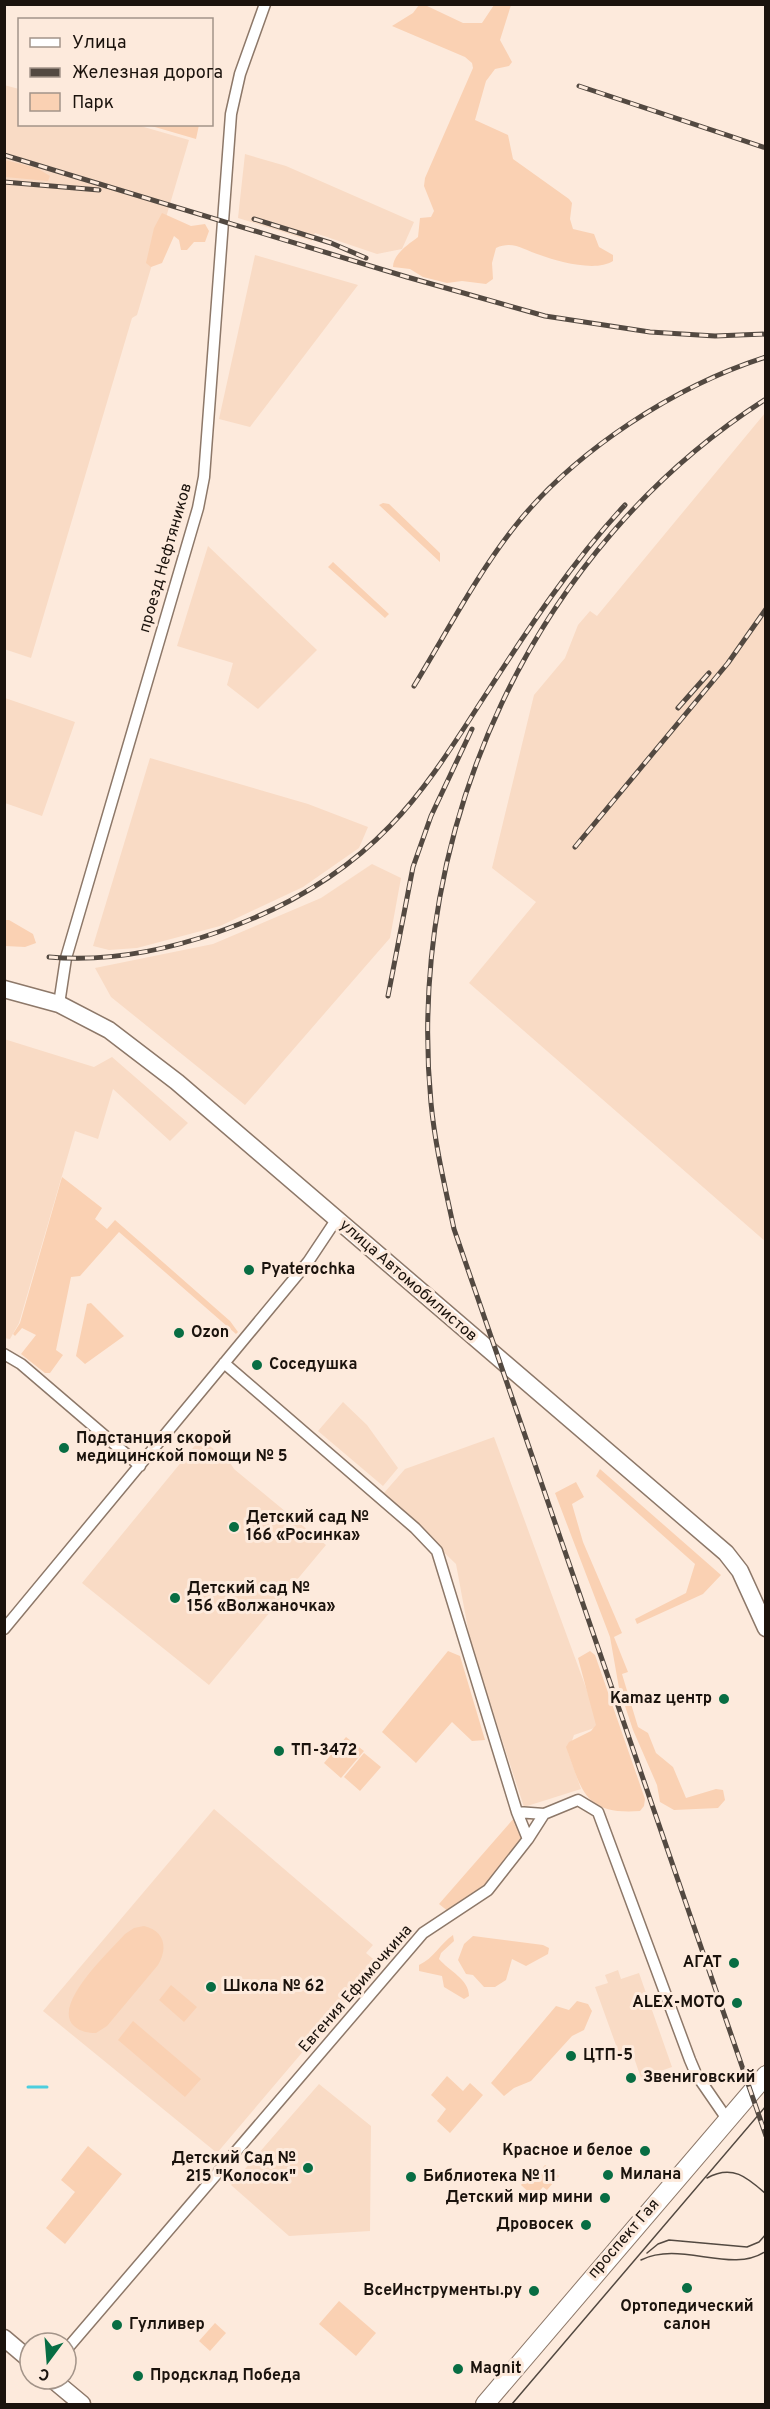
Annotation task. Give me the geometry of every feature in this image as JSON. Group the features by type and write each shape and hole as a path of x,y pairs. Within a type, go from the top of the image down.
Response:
{"main road":[{"name":"проспект Гая","path":"485,2404 765,2075"}],"street":[{"name":"проезд Нефтяников","path":"59,1004 66,958 198,508 210,424 231,114 240,75 265,4"},
{"name":"улица Автомобилистов","path":"4,989 59,1004 108,1030 145,1055 726,1553 740,1571 765,1628"},
{"path":"4,1629 308,1262 336,1220"},
{"path":"4,1354 21,1364 140,1466"},
{"path":"224,1363 415,1528 436,1551 517,1812 528,1839"},
{"path":"517,1812 544,1814 578,1800 598,1812 690,2060 696,2074 727,2119"},
{"name":"Евгения Ефимочкина","path":"78,2336 423,1933 488,1890 528,1839 544,1814"},
{"path":"4,2338 18,2350"},
{"path":"66,2391 82,2404"}],"shaded area":[{"path":"4,85 18,89 18,126 140,126 189,140 137,315 132,318 31,658 4,649"},
{"path":"245,154 286,166 414,222 402,249 377,254 315,233 312,241 238,218"},
{"path":"255,255 358,285 250,427 219,419"},
{"path":"765,413 766,1241 469,983 536,902 492,868 534,695 565,658 578,625 590,611 597,616"},
{"path":"208,546 317,650 258,709 227,685 233,663 177,646"},
{"path":"5,698 75,722 42,816 5,803"},
{"path":"150,758 308,804 368,827 359,848 303,887 220,926 137,948 109,950 93,946"},
{"path":"372,864 401,878 390,938 245,1105 111,997 95,968 213,944 321,898"},
{"path":"4,1039 94,1067 112,1057 188,1123 170,1141 113,1089 98,1139 75,1131 19,1323 10,1339 4,1338"},
{"path":"343,1402 367,1425 398,1468 383,1486 318,1431"},
{"path":"494,1437 600,1726 574,1735 568,1752 581,1789 524,1807 471,1645 456,1564 383,1494 405,1469"},
{"path":"197,1443 206,1443 229,1461 234,1469 326,1545 209,1685 82,1583"},
{"name":"Школа № 62","path":"214,1809 373,1945 366,1953 378,1963 217,2153 43,2011"},
{"path":"618,1970 621,1979 639,1973 672,2067 641,2078 633,2055 621,2059 595,1987 608,1983 605,1975"},
{"name":"Детский Сад № 215 \"Колосок\"","path":"319,2084 371,2126 370,2231 289,2236 231,2185"}],"green space":[{"path":"419,5 425,5 463,23 482,23 494,5 511,5 500,40 512,62 509,66 495,69 486,81 475,120 508,135 513,159 569,199 572,203 570,219 573,229 594,234 599,247 613,255 613,261 597,266 577,265 518,247 502,246 496,248 492,263 493,279 486,284 462,281 447,283 423,277 410,269 393,267 399,254 418,237 420,218 431,217 434,211 424,186 425,178 473,68 472,63 465,57 392,26 413,13"},
{"path":"151,126 199,126 196,139"},
{"path":"5,160 37,168 50,176 48,181 5,177"},
{"path":"162,213 191,226 205,224 209,231 205,242 194,242 187,250 181,250 179,240 174,236 162,263 151,267 146,263 154,228"},
{"path":"389,504 440,553 440,562 379,505"},
{"path":"333,562 389,614 385,618 328,567"},
{"path":"5,920 33,934 36,943 25,947 5,946"},
{"path":"62,1177 102,1208 95,1219 107,1229 115,1220 230,1321 238,1332 236,1334 119,1232 80,1276 71,1277 56,1350 63,1355 50,1373 45,1373 21,1354 36,1335 22,1328 15,1336 13,1334 20,1323"},
{"path":"91,1303 124,1336 85,1364 76,1356 87,1304"},
{"path":"600,1469 721,1575 703,1594 637,1624 635,1619 686,1593 695,1564 596,1476"},
{"path":"576,1482 584,1497 572,1504 583,1542 622,1633 614,1637 628,1672 622,1674 638,1727 648,1733 656,1753 673,1767 686,1798 716,1789 723,1790 725,1800 718,1808 674,1810 660,1802 657,1785 633,1730 619,1688 610,1637 555,1493"},
{"path":"448,1651 460,1656 485,1740 472,1741 452,1722 416,1763 382,1732"},
{"path":"590,1651 595,1655 645,1799 640,1811 607,1809 596,1804 582,1788 566,1747 569,1742 591,1731 596,1725 578,1658"},
{"path":"346,1737 364,1751 341,1778 324,1763"},
{"path":"364,1753 381,1767 360,1791 344,1777"},
{"path":"515,1817 525,1839 486,1888 449,1912 439,1904"},
{"path":"144,1926 151,1928 163,1941 163,1952 158,1965 107,2026 96,2033 85,2032 74,2026 69,2017 70,2005 85,1979 125,1934 134,1928"},
{"path":"453,1935 454,1941 441,1953 439,1959 466,1985 469,1996 464,1999 444,1987 442,1976 419,1971 419,1965 429,1959"},
{"path":"473,1936 543,1945 549,1948 548,1954 526,1966 512,1959 506,1980 495,1987 484,1987 473,1975 466,1974 458,1960 464,1944"},
{"path":"171,1985 197,2007 184,2022 159,2000"},
{"path":"577,2001 588,2004 592,2011 584,2030 572,2036 531,2081 514,2088 504,2096 491,2083 556,2006 569,2010"},
{"path":"133,2021 201,2079 185,2097 118,2040"},
{"path":"447,2076 463,2091 470,2083 483,2095 450,2133 437,2121 446,2109 431,2095"},
{"path":"88,2146 122,2174 65,2244 46,2228 75,2192 61,2180"},
{"path":"545,2165 559,2176 547,2190 543,2187 534,2197 521,2185 532,2172 537,2175"},
{"path":"339,2301 376,2333 356,2356 319,2324"},
{"path":"215,2323 226,2333 210,2351 199,2341"}],"waterway":[{"path":"28,2087 47,2087"}],"tram line":[{"path":"512,2404 766,2106"},
{"path":"707,2178 724,2172 732,2172 746,2178 766,2194"},
{"path":"647,2253 658,2244 669,2240 747,2247 759,2242 766,2234"},
{"path":"641,2260 656,2255 672,2254 737,2260 766,2251"}],"railway":[{"path":"579,86 766,148"},
{"path":"4,155 407,277 545,316 650,332 715,336 766,334"},
{"path":"4,182 99,190"},
{"path":"254,219 331,243 366,258"},
{"path":"414,686 475,583 516,525 540,497 597,447 629,424 697,385 766,357"},
{"path":"766,399 684,461 612,533 551,615 501,704 464,799 440,898 428,1000 431,1103 454,1229 766,2136"},
{"path":"49,957 91,958 134,954 198,939 242,923 288,902 352,860 372,844 418,794 552,595 625,505"},
{"path":"575,847 728,663 766,609"},
{"path":"678,708 709,673"},
{"path":"388,996 413,867 431,816 472,729"}],"place":[{"name":"Pyaterochka","path":"249,1270"},
{"name":"Ozon","path":"179,1333"},
{"name":"Соседушка","path":"257,1365"},
{"name":"Подстанция скорой медицинской помощи № 5","path":"64,1448"},
{"name":"Детский сад № 166 «Росинка»","path":"234,1527"},
{"name":"Детский сад № 156 «Волжаночка»","path":"175,1598"},
{"name":"Kamaz центр","path":"724,1699"},
{"name":"ТП-3472","path":"279,1751"},
{"name":"АГАТ","path":"734,1963"},
{"name":"Школа № 62","path":"211,1987"},
{"name":"ALEX-MOTO","path":"737,2003"},
{"name":"ЦТП-5","path":"571,2056"},
{"name":"Звениговский","path":"631,2078"},
{"name":"Красное и белое","path":"645,2151"},
{"name":"Детский Сад № 215 \"Колосок\"","path":"308,2168"},
{"name":"Милана","path":"608,2175"},
{"name":"Библиотека № 11","path":"411,2177"},
{"name":"Детский мир мини","path":"605,2198"},
{"name":"Дровосек","path":"586,2225"},
{"name":"Ортопедический салон","path":"687,2288"},
{"name":"ВсеИнструменты.ру","path":"534,2291"},
{"name":"Гулливер","path":"117,2325"},
{"name":"Magnit","path":"458,2369"},
{"name":"Продсклад Победа","path":"138,2376"}]}
